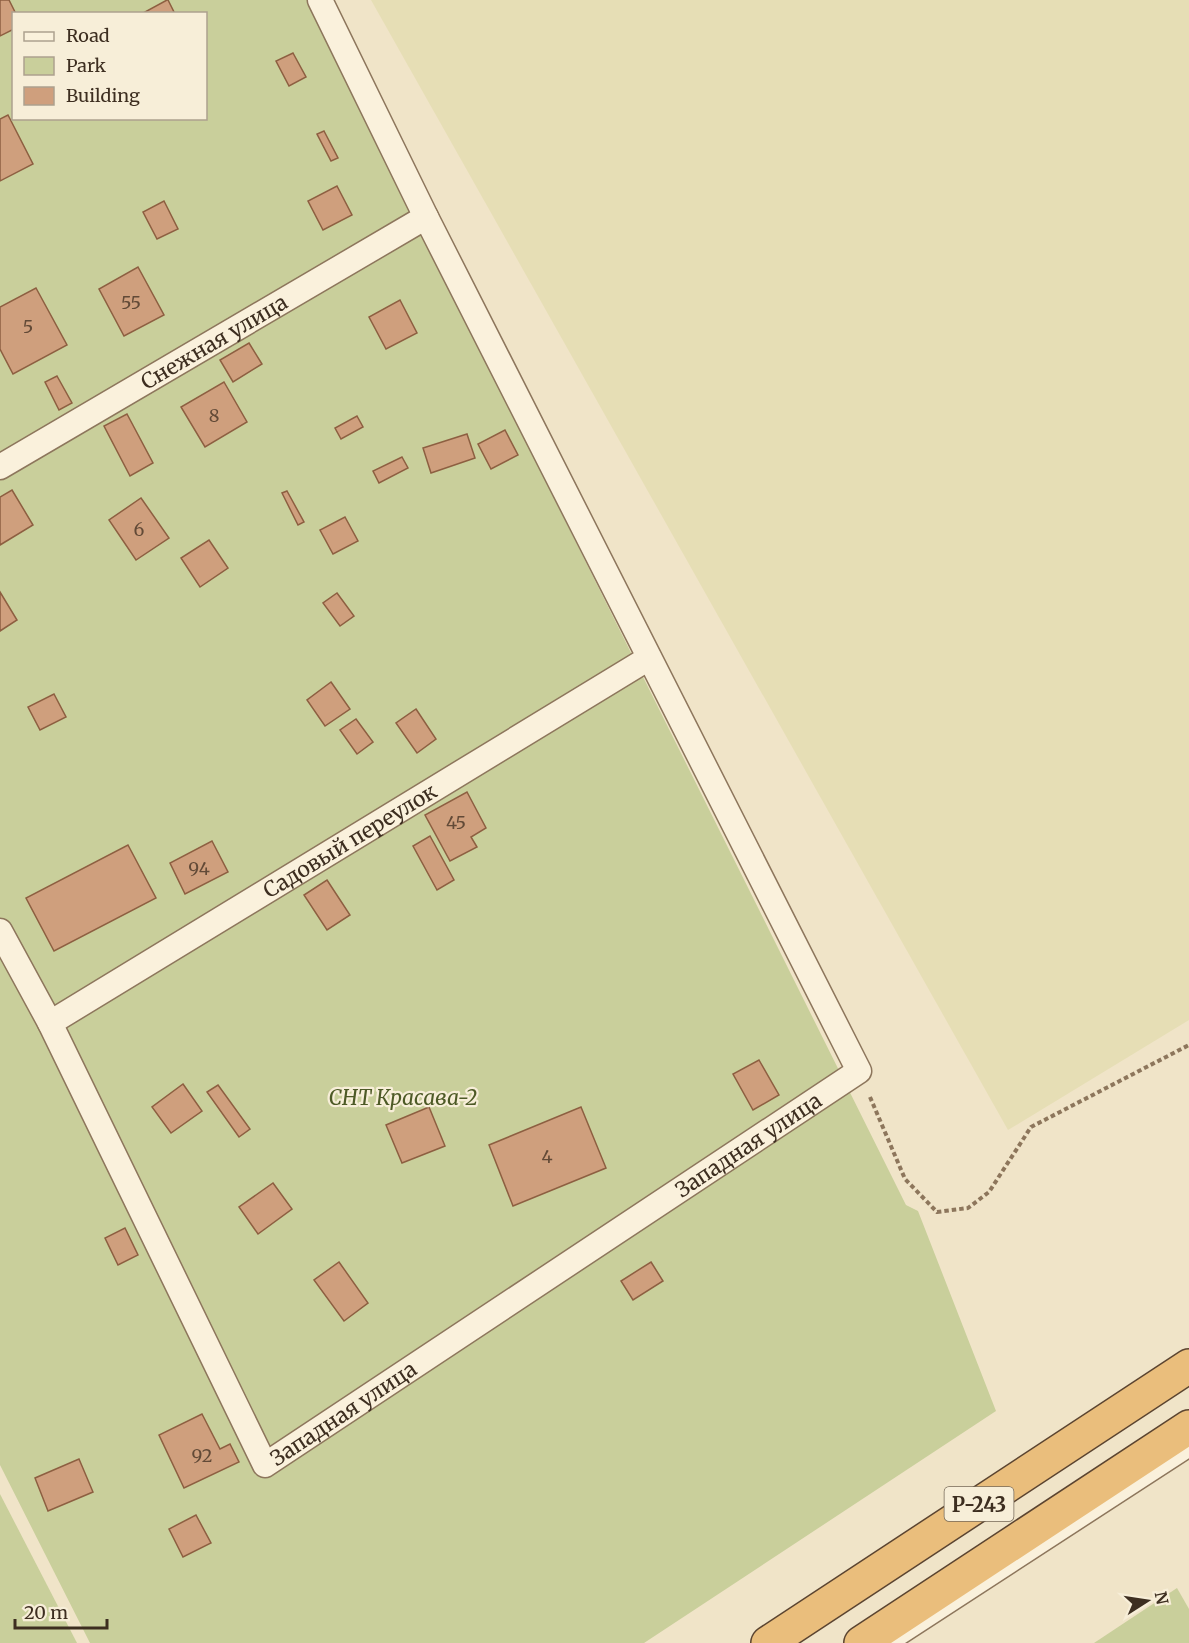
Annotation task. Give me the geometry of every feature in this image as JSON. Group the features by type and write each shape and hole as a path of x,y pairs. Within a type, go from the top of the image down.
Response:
{"highway":[{"name":"Р-243","path":"768,1643 1189,1365"},
{"name":"Р-243","path":"861,1643 1189,1427"}],"street":[{"path":"320,0 426,217 859,1071"},
{"name":"Снежная улица","path":"0,467 426,217"},
{"name":"Садовый переулок","path":"50,1023 649,658"},
{"name":"Западная улица","path":"0,931 50,1023 265,1465 859,1071"}],"lane":[{"path":"894,1643 1189,1451"}],"path":[{"path":"859,1071 905,1179 937,1212 968,1208 989,1192 1031,1127 1189,1045"}],"shaded area":[{"path":"371,0 1189,0 1189,1020 1008,1130"}],"green space":[{"name":"СНТ Красава-2","path":"0,0 308,0 906,1205 918,1211 996,1411 644,1643 90,1643 0,1465"},
{"path":"0,1494 77,1643 0,1643"},
{"path":"1177,1588 1189,1609 1189,1643 1094,1643"}],"building":[{"path":"0,0 9,0 15,12 12,12 12,30 0,36"},
{"path":"167,0 174,12 145,12"},
{"path":"293,53 306,77 289,86 276,61"},
{"path":"8,115 33,164 0,181 0,119"},
{"path":"324,131 338,158 331,161 317,134"},
{"path":"337,186 352,215 323,230 308,201"},
{"path":"164,201 178,229 157,239 143,212"},
{"path":"138,267 164,315 124,336 99,289"},
{"path":"36,288 67,345 13,374 0,349 0,307"},
{"path":"400,300 417,333 386,349 369,317"},
{"path":"249,343 262,364 233,382 220,360"},
{"path":"57,376 72,403 59,410 45,382"},
{"path":"224,382 247,422 205,447 181,407"},
{"path":"127,414 153,463 130,476 104,426"},
{"path":"357,416 363,427 341,439 335,428"},
{"path":"505,430 518,455 491,469 478,444"},
{"path":"467,434 475,458 431,473 423,448"},
{"path":"402,457 408,468 379,483 373,471"},
{"path":"12,490 33,525 0,545 0,497"},
{"path":"287,491 304,522 298,525 282,493"},
{"path":"141,498 169,538 136,560 109,520"},
{"path":"345,517 358,541 333,554 320,530"},
{"path":"209,540 228,568 200,587 181,558"},
{"path":"0,592 17,620 0,631"},
{"path":"337,593 354,616 340,626 323,603"},
{"path":"331,682 350,709 325,726 307,700"},
{"path":"54,694 66,717 40,730 28,707"},
{"path":"416,709 436,739 417,753 396,723"},
{"path":"356,719 373,742 357,754 340,730"},
{"path":"467,792 486,828 471,837 477,847 450,861 425,815"},
{"path":"430,836 454,880 437,890 413,846"},
{"path":"212,841 228,872 185,894 170,863"},
{"path":"128,845 156,898 54,951 26,898"},
{"path":"327,880 350,915 327,930 304,895"},
{"path":"759,1060 779,1095 753,1110 733,1074"},
{"path":"183,1084 202,1111 171,1133 152,1107"},
{"path":"218,1085 250,1129 239,1137 207,1092"},
{"path":"429,1107 445,1146 402,1163 386,1125"},
{"path":"581,1107 606,1168 513,1206 489,1145"},
{"path":"273,1183 292,1209 258,1234 239,1207"},
{"path":"125,1228 138,1255 118,1265 105,1238"},
{"path":"339,1262 368,1303 344,1321 314,1280"},
{"path":"651,1262 663,1281 633,1300 621,1281"},
{"path":"202,1414 220,1449 230,1444 239,1462 184,1488 159,1435"},
{"path":"79,1459 93,1492 48,1511 35,1478"},
{"path":"196,1515 211,1543 183,1557 169,1529"}]}
